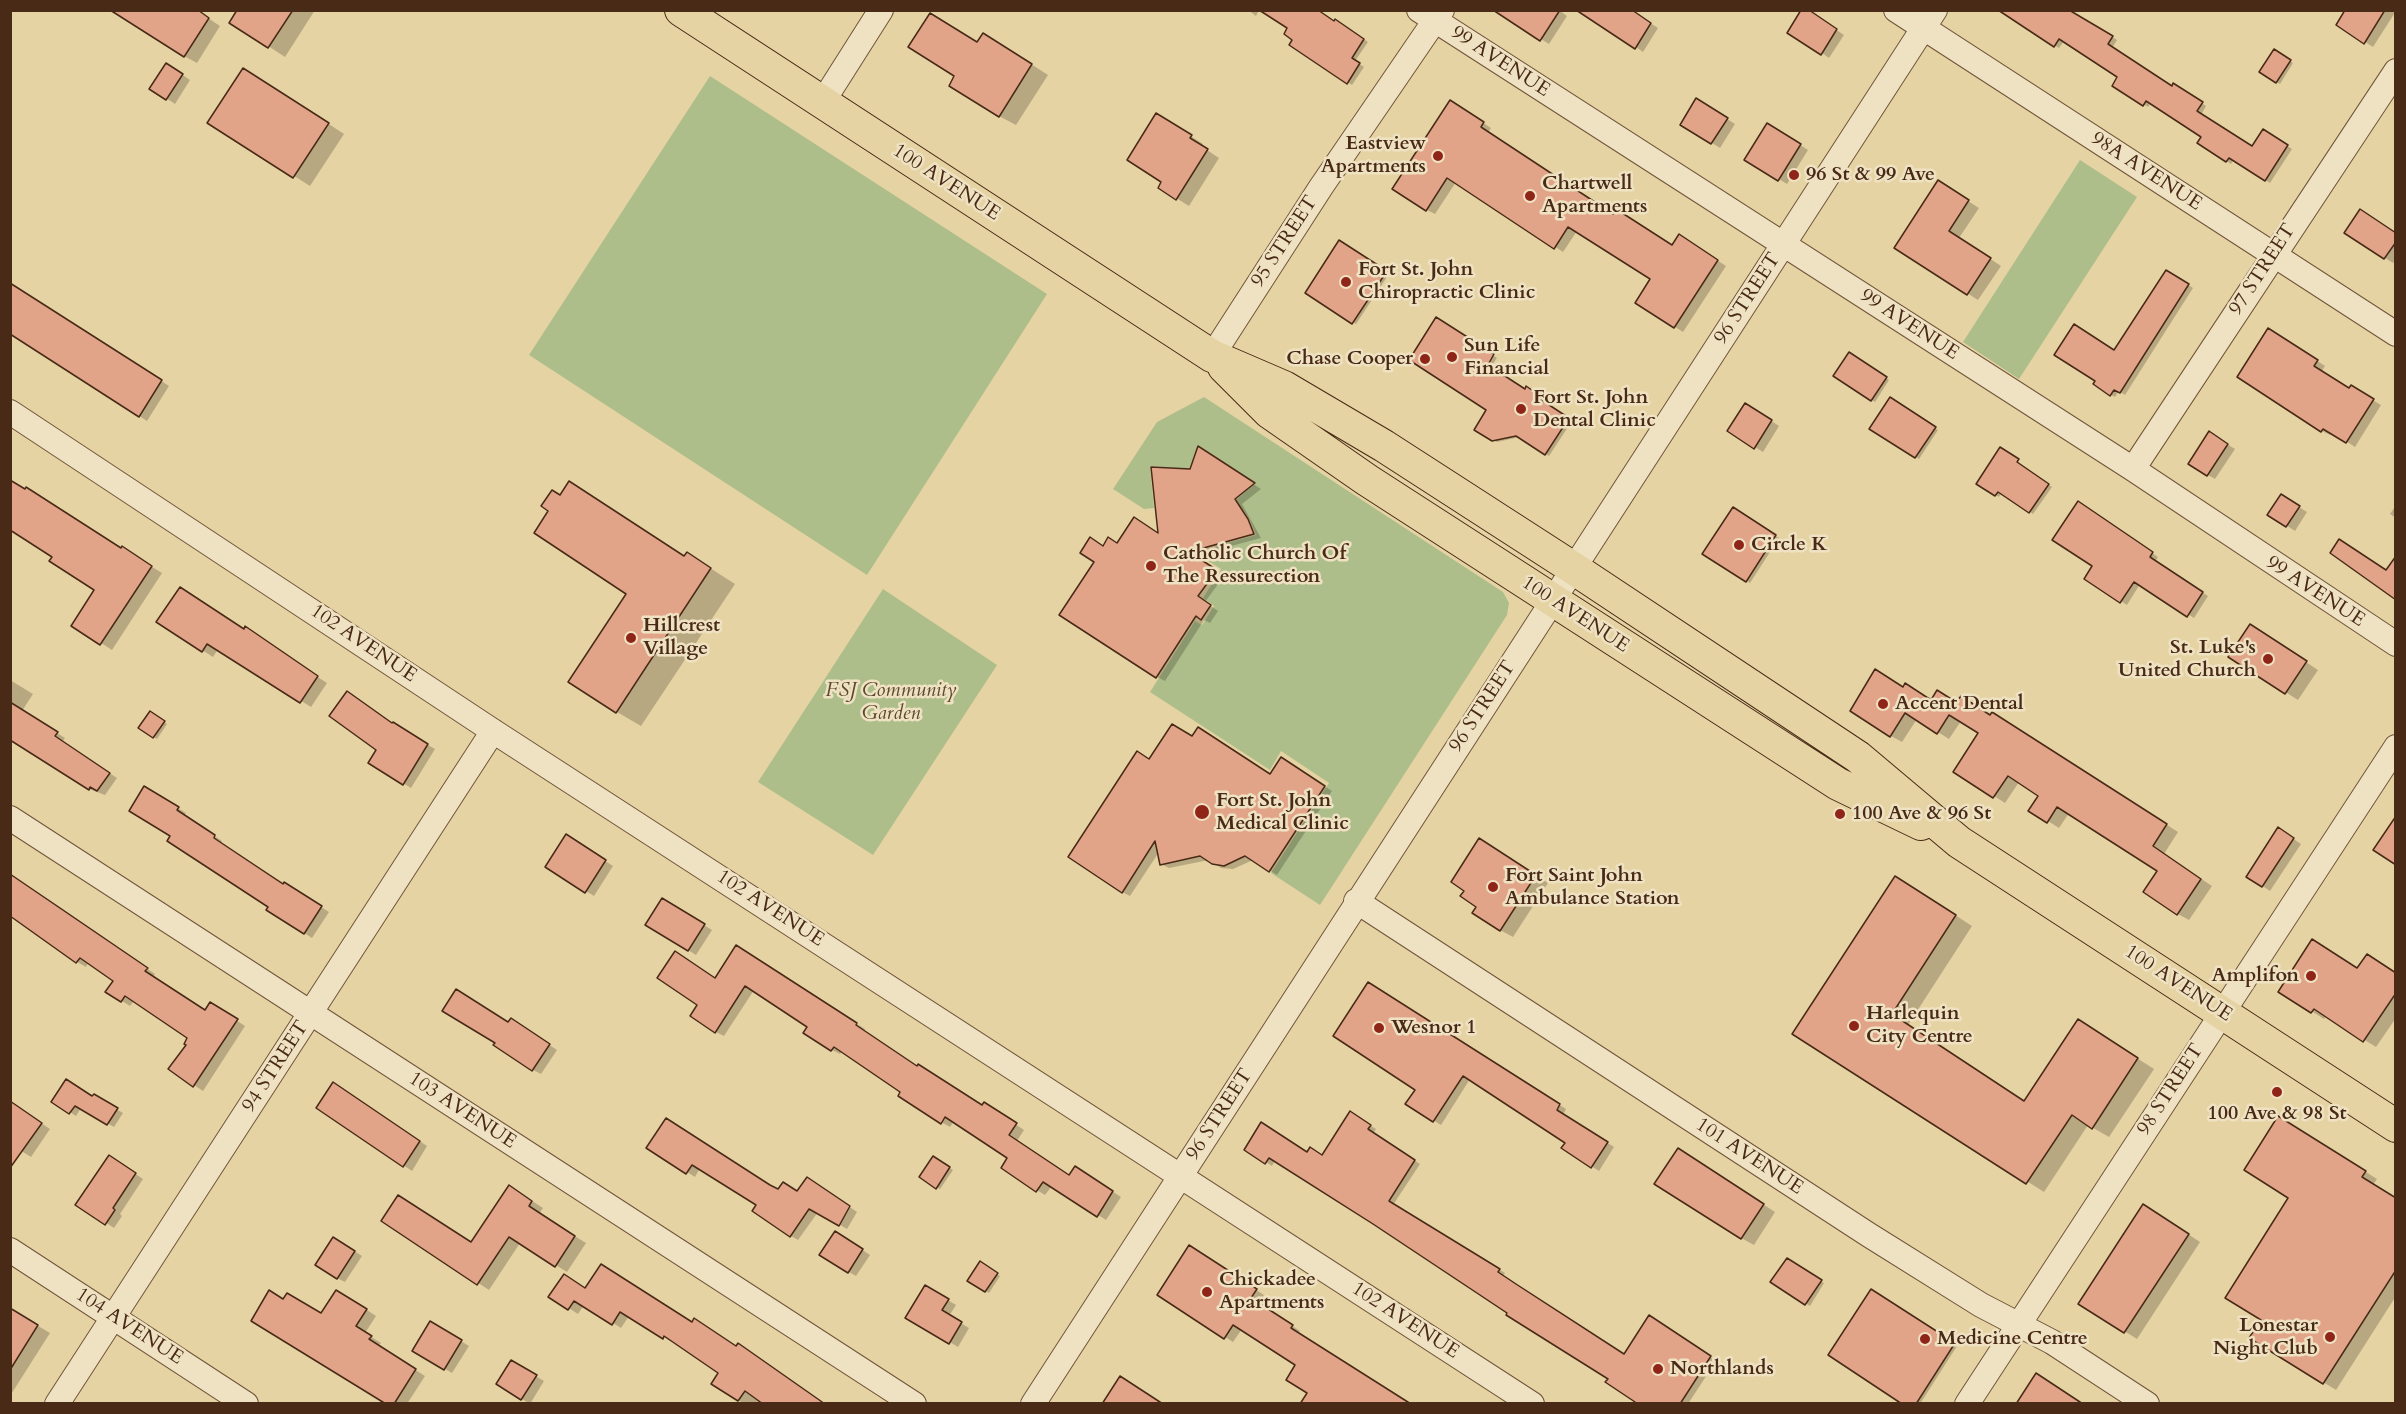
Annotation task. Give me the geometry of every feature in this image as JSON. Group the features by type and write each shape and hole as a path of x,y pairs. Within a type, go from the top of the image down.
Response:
{"main road":[{"name":"100 AVENUE","path":"681,10 1212,356 1284,387 1384,447 1573,568 1858,757 1959,842 2396,1126"},
{"name":"100 AVENUE","path":"1212,356 1269,412 1367,480 1838,784 1959,842"}],"street":[{"path":"822,103 881,10"},
{"name":"98A AVENUE","path":"1896,10 1929,19 2273,255 2396,334"},
{"name":"99 AVENUE","path":"1432,14 2396,644"},
{"name":"95 STREET","path":"1212,356 1432,14"},
{"name":"96 STREET","path":"1033,1404 1356,901 1929,19"},
{"name":"97 STREET","path":"2133,470 2396,71"},
{"name":"102 AVENUE","path":"10,412 493,730 1532,1404"},
{"name":"94 STREET","path":"57,1404 493,730"},
{"name":"98 STREET","path":"1967,1404 2396,747"},
{"name":"103 AVENUE","path":"10,818 914,1404"},
{"name":"101 AVENUE","path":"1356,901 1869,1235 1981,1305 2052,1342 2147,1404"},
{"name":"104 AVENUE","path":"10,1250 246,1404"}],"green space":[{"path":"710,76 1047,294 867,575 529,355"},
{"path":"2080,160 2137,197 2019,379 1963,342"},
{"path":"1204,397 1503,592 1509,603 1507,615 1320,905 1271,873 1329,783 1281,751 1270,770 1150,692 1195,621 1202,625 1214,606 1203,598 1221,569 1208,561 1217,546 1256,535 1249,518 1236,500 1256,483 1198,445 1189,469 1150,466 1154,508 1144,509 1113,489 1157,422"},
{"name":"FSJ Community Garden","path":"883,589 997,665 873,855 758,782"}],"building":[{"path":"110,10 198,10 209,18 184,57"},
{"path":"237,10 293,10 268,48 229,23"},
{"path":"1259,10 1318,10 1364,39 1352,58 1360,63 1347,84 1289,45 1292,40 1284,34 1287,28"},
{"path":"1493,10 1560,10 1540,41"},
{"path":"1576,10 1632,10 1651,23 1635,49"},
{"path":"1801,10 1809,10 1837,29 1821,55 1787,33"},
{"path":"1998,10 2069,10 2113,36 2108,44 2172,86 2173,83 2203,102 2197,111 2252,146 2263,129 2288,145 2265,181 2229,158 2226,162 2197,143 2201,137 2146,101 2143,106 2112,86 2117,77 2059,39 2054,47"},
{"path":"2345,10 2385,10 2364,44 2336,25"},
{"path":"930,13 977,42 983,33 1032,64 999,117 949,86 954,76 908,47"},
{"path":"2274,49 2291,60 2276,83 2259,72"},
{"path":"166,63 183,74 166,100 149,89"},
{"path":"243,68 329,123 293,178 207,123"},
{"path":"1696,98 1728,118 1711,144 1680,125"},
{"path":"1450,100 1484,122 1481,127 1613,214 1616,209 1672,245 1679,234 1718,260 1674,328 1635,303 1650,279 1568,227 1554,249 1447,178 1426,211 1392,189"},
{"path":"1156,113 1192,135 1190,138 1208,149 1176,200 1158,188 1161,182 1127,160"},
{"path":"1767,123 1801,144 1778,181 1744,160"},
{"path":"1938,180 1969,200 1949,231 1991,258 1967,295 1894,248"},
{"path":"2360,209 2396,233 2396,242 2384,259 2344,233"},
{"name":"Fort St. John Chiropractic Clinic","path":"1339,240 1387,271 1352,324 1305,293"},
{"path":"2166,270 2189,284 2120,393 2114,390 2110,396 2093,384 2095,381 2054,355 2074,324 2114,350"},
{"path":"10,283 162,380 139,417 10,334"},
{"path":"1436,317 1494,354 1488,365 1525,389 1526,386 1542,397 1540,399 1569,418 1545,455 1516,436 1492,441 1474,430 1486,410 1409,360"},
{"path":"2268,328 2318,360 2314,366 2349,388 2351,385 2374,399 2346,443 2323,429 2321,432 2237,377"},
{"path":"1849,352 1887,377 1871,401 1833,376"},
{"path":"1890,397 1936,427 1915,458 1869,429"},
{"path":"1745,403 1772,420 1754,449 1727,431"},
{"path":"2209,431 2228,444 2207,476 2188,464"},
{"name":"Catholic Church Of The Ressurection","path":"1198,446 1255,483 1235,499 1248,519 1254,534 1189,552 1217,570 1198,596 1211,605 1201,620 1196,616 1156,678 1059,615 1094,562 1080,553 1090,537 1103,546 1108,537 1117,543 1134,517 1158,533 1151,467 1190,469"},
{"path":"2000,447 2019,459 2017,462 2049,484 2029,513 1998,492 1995,496 1976,484"},
{"path":"10,480 25,489 26,487 152,566 100,645 71,626 94,590 49,561 52,557 10,530"},
{"name":"Hillcrest Village","path":"569,481 684,556 687,552 711,568 616,713 568,682 626,594 534,533 548,511 541,506 552,490 560,495"},
{"path":"2281,494 2300,506 2286,527 2267,515"},
{"path":"2078,501 2153,552 2150,557 2203,592 2187,617 2134,582 2120,603 2084,579 2092,566 2052,540"},
{"name":"Circle K","path":"1733,507 1776,535 1746,582 1702,554"},
{"path":"2339,539 2386,570 2396,556 2396,600 2330,553"},
{"path":"180,587 244,629 245,626 318,676 300,703 207,644 202,652 156,622"},
{"name":"St. Luke's United Church","path":"2250,624 2307,661 2285,694 2228,657"},
{"path":"1875,669 1903,687 1905,683 1931,700 1937,690 1956,702 1961,696 1990,715 1992,712 2167,824 2153,846 2201,879 2177,915 2143,892 2157,871 2057,807 2047,823 2028,811 2038,796 2008,776 1993,798 1953,772 1978,733 1949,715 1937,734 1905,713 1890,737 1850,711"},
{"path":"347,691 392,723 428,744 403,785 368,763 376,750 329,716"},
{"path":"10,702 58,732 55,736 110,773 97,791 90,787 89,790 10,740"},
{"path":"150,711 165,721 153,738 138,728"},
{"name":"Fort St. John Medical Clinic","path":"1172,724 1192,736 1198,727 1270,774 1281,757 1325,786 1269,872 1245,856 1224,866 1212,864 1200,856 1160,865 1155,841 1122,893 1068,857 1137,751 1149,759"},
{"path":"144,786 179,807 177,810 215,835 214,838 283,884 284,882 322,906 304,934 266,910 268,907 167,841 170,836 129,811"},
{"path":"2396,816 2396,865 2373,850"},
{"path":"2278,827 2294,838 2262,887 2246,877"},
{"path":"566,834 606,860 585,893 545,867"},
{"name":"Fort Saint John Ambulance Station","path":"1479,838 1536,875 1500,931 1472,913 1476,907 1460,896 1464,891 1451,882"},
{"path":"10,874 148,968 145,971 205,1010 210,1002 238,1019 193,1087 168,1069 186,1045 184,1044 187,1038 125,996 121,1002 105,992 113,981 80,958 76,963 10,916"},
{"name":"Harlequin City Centre","path":"1895,876 1956,915 1892,1014 2024,1101 2078,1019 2138,1058 2092,1129 2072,1115 2026,1184 1792,1034"},
{"path":"662,898 705,924 688,951 645,925"},
{"path":"2312,939 2357,968 2367,954 2396,973 2396,993 2363,1042 2314,1009 2311,1013 2278,992"},
{"path":"736,945 857,1023 856,1025 917,1066 918,1064 982,1105 984,1102 1017,1123 1009,1135 1069,1175 1075,1166 1113,1191 1097,1217 1043,1182 1036,1192 1001,1168 1007,1158 945,1117 941,1124 898,1096 900,1092 834,1047 831,1051 803,1033 807,1027 745,986 715,1033 690,1016 697,1005 657,978 675,951 715,978"},
{"path":"1368,982 1560,1104 1557,1110 1608,1142 1591,1168 1561,1148 1565,1143 1463,1076 1433,1122 1405,1104 1415,1090 1333,1036"},
{"path":"456,989 508,1022 511,1018 550,1044 532,1071 493,1045 495,1043 442,1011"},
{"path":"66,1079 92,1096 94,1094 118,1108 107,1125 75,1106 69,1114 51,1102"},
{"path":"333,1082 420,1141 403,1167 316,1108"},
{"path":"10,1101 42,1123 10,1168"},
{"path":"1350,1111 1371,1125 1368,1129 1415,1160 1389,1201 1500,1269 1498,1272 1624,1354 1649,1315 1711,1356 1680,1404 1638,1404 1605,1382 1608,1379 1506,1315 1507,1313 1373,1224 1269,1158 1265,1164 1244,1150 1261,1122 1307,1152 1310,1147 1322,1155"},
{"path":"2278,1116 2366,1171 2362,1177 2396,1198 2396,1270 2323,1384 2249,1338 2261,1320 2225,1298 2288,1198 2244,1170"},
{"path":"666,1118 778,1189 783,1182 797,1191 807,1177 850,1206 839,1226 809,1209 790,1237 752,1211 756,1205 692,1165 686,1174 646,1148"},
{"path":"1678,1148 1764,1204 1741,1239 1654,1184"},
{"path":"109,1155 136,1173 113,1208 115,1210 105,1225 75,1205"},
{"path":"933,1156 950,1167 936,1189 919,1177"},
{"path":"509,1185 532,1201 529,1206 575,1236 555,1267 509,1237 477,1285 381,1221 398,1195 471,1242"},
{"path":"2143,1204 2189,1234 2124,1333 2078,1304"},
{"path":"835,1231 863,1249 848,1273 819,1255"},
{"path":"333,1237 355,1251 337,1279 315,1265"},
{"path":"1189,1245 1257,1289 1251,1298 1293,1325 1291,1328 1411,1404 1300,1404 1307,1393 1286,1380 1295,1365 1233,1325 1224,1339 1157,1295"},
{"path":"1787,1258 1822,1280 1805,1305 1770,1282"},
{"path":"980,1261 998,1273 985,1292 967,1281"},
{"path":"601,1264 692,1322 694,1318 736,1346 738,1343 825,1404 763,1404 745,1391 738,1401 711,1384 718,1373 664,1336 663,1339 620,1312 612,1325 574,1301 568,1310 548,1297 564,1274 585,1288"},
{"path":"925,1285 949,1299 942,1310 962,1322 949,1344 905,1318"},
{"path":"1871,1289 1955,1343 1916,1404 1902,1404 1828,1355"},
{"path":"269,1290 283,1299 287,1293 321,1313 336,1290 367,1309 356,1326 372,1336 369,1339 416,1369 394,1404 386,1404 251,1321"},
{"path":"10,1308 38,1325 10,1370"},
{"path":"430,1321 462,1340 444,1370 412,1351"},
{"path":"511,1360 537,1375 521,1400 496,1384"},
{"path":"2036,1373 2083,1404 2016,1404"},
{"path":"1120,1376 1163,1404 1102,1404"}],"place":[{"name":"Eastview Apartments","path":"1438,156"},
{"name":"96 St & 99 Ave","path":"1794,175"},
{"name":"Chartwell Apartments","path":"1530,196"},
{"name":"Fort St. John Chiropractic Clinic","path":"1346,282"},
{"name":"Sun Life Financial","path":"1452,357"},
{"name":"Chase Cooper","path":"1425,359"},
{"name":"Fort St. John Dental Clinic","path":"1521,409"},
{"name":"Circle K","path":"1739,545"},
{"name":"Catholic Church Of The Ressurection","path":"1151,566"},
{"name":"Hillcrest Village","path":"631,638"},
{"name":"St. Luke's United Church","path":"2268,659"},
{"name":"Accent Dental","path":"1883,704"},
{"name":"Fort St. John Medical Clinic","path":"1202,812"},
{"name":"100 Ave & 96 St","path":"1840,814"},
{"name":"Fort Saint John Ambulance Station","path":"1493,887"},
{"name":"Amplifon","path":"2311,976"},
{"name":"Harlequin City Centre","path":"1854,1026"},
{"name":"Wesnor 1","path":"1379,1028"},
{"name":"100 Ave & 98 St","path":"2277,1092"},
{"name":"Chickadee Apartments","path":"1207,1292"},
{"name":"Lonestar Night Club","path":"2330,1337"},
{"name":"Medicine Centre","path":"1925,1339"},
{"name":"Northlands","path":"1658,1369"}]}
